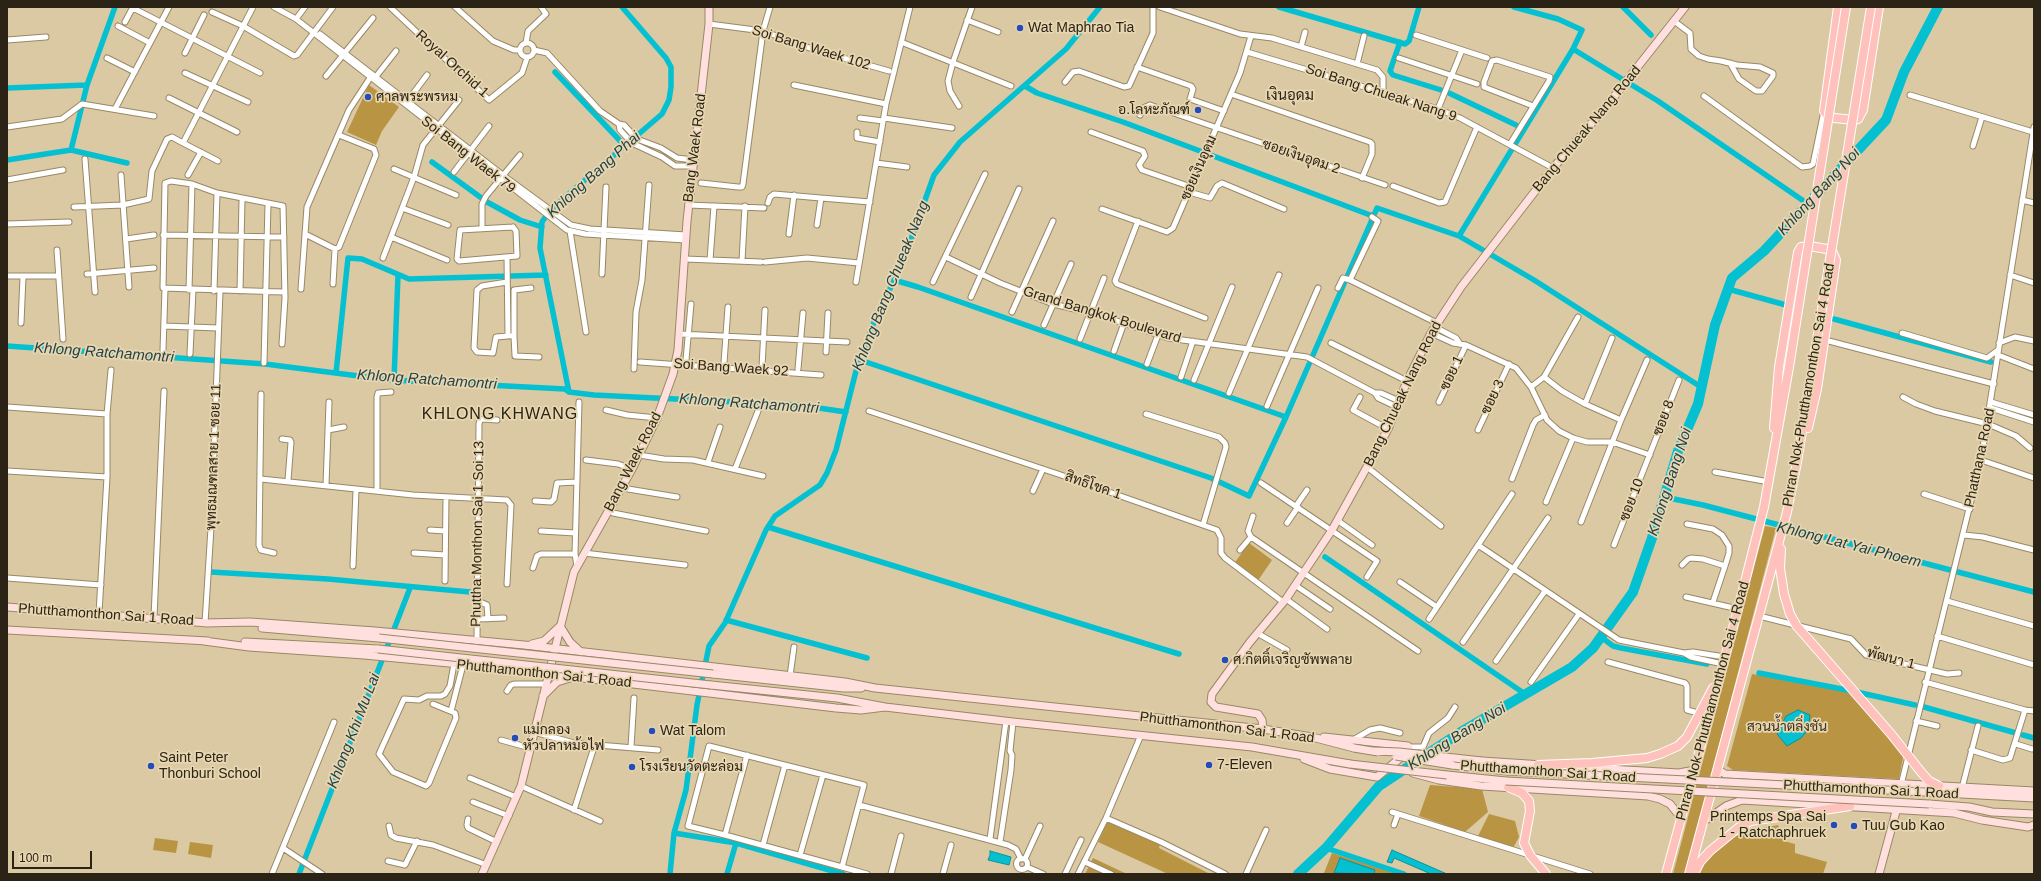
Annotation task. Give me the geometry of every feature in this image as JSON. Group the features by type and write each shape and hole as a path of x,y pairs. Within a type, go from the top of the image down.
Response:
{"main road":[{"name":"Bang Waek Road","path":"482,874 521,786 560,626 577,566 622,488 639,455 658,414 671,382 676,364 680,334 692,163 710,24 708,7"},
{"name":"Bang Chueak Nang Road","path":"1263,729 1262,720 1258,714 1216,707 1210,699 1212,694 1257,633 1296,585 1332,530 1388,429 1408,381 1435,328 1495,242 1553,168 1634,72 1685,7"},
{"path":"1838,7 1824,111 1826,114 1834,118 1843,120 1856,120 1861,115 1879,7"},
{"name":"Phran Nok-Phutthamonthon Sai 4 Road","path":"1666,874 1721,674 1764,507 1789,367 1846,7"},
{"name":"Phran Nok-Phutthamonthon Sai 4 Road","path":"1689,874 1781,536 1798,462 1871,7"},
{"path":"1772,462 1779,367 1798,252 1801,247 1809,246 1827,249 1833,253 1836,260 1825,340 1814,403 1798,462"},
{"path":"1781,536 1780,568 1784,594 1790,614 1796,625 1866,705 1929,782 1939,786"},
{"name":"Phutthamonthon Sai 1 Road","path":"7,607 154,617 379,638 844,688 875,688"},
{"name":"Phutthamonthon Sai 1 Road","path":"205,622 250,622 477,640 845,682 875,688 1263,729 1312,737 1354,748 1452,765 1507,771 2034,798"},
{"path":"524,645 537,644 544,641 560,626 570,642 581,652"},
{"name":"Phutthamonthon Sai 1 Road","path":"7,630 378,649 838,698 885,707 1010,722 1252,747 1350,764 1447,775 1507,784 1929,804 1969,807 1992,812 2034,814"},
{"name":"Phutthamonthon Sai 1 Road","path":"204,641 249,647 404,658 718,693 836,708 861,710 885,707"},
{"path":"500,669 525,667 531,659 531,652 506,643"},
{"path":"610,656 583,657 576,663 575,667 583,675 617,682"},
{"path":"1538,765 1592,763 1647,758 1678,746 1687,737 1721,674"},
{"path":"542,698 557,682 573,677"},
{"path":"1293,754 1330,769 1377,777 1409,752 1409,747 1353,740 1312,737"},
{"path":"1374,751 1399,752 1482,762 1679,773 1695,770"},
{"path":"1718,767 1725,774 1902,785 2034,791"},
{"path":"1624,794 1630,792 1634,787 1635,778 1630,770"},
{"path":"1409,771 1439,780 1507,784 1660,798 1670,804 1682,819"},
{"path":"1777,803 1772,800 1769,792 1771,785 1783,778"},
{"path":"1507,784 1522,793 1529,801 1530,810 1524,842 1530,855 1546,874"},
{"path":"1953,787 1977,795"},
{"path":"1703,822 1726,806 1742,800 1897,808 1954,813 1992,812"},
{"path":"1694,874 1700,862 1710,851 1738,828 1751,821 1850,806"},
{"path":"1879,874 1897,808"},
{"path":"1954,813 1982,820 2028,827 2034,825"}],"street":[{"path":"115,109 169,7"},
{"path":"183,142 253,7"},
{"path":"277,7 297,18 343,55 470,151 502,178"},
{"path":"297,18 305,7"},
{"path":"212,12 243,26 294,56 297,55 333,7"},
{"name":"Royal Orchid 1","path":"390,7 489,100 522,73 527,58"},
{"path":"534,50 531,56 527,58 522,56 520,50 522,45 526,43 528,31 546,14 541,7"},
{"path":"701,183 742,187 763,31 770,7"},
{"path":"856,282 886,104 909,7"},
{"path":"959,106 948,86 953,62 972,7"},
{"path":"1065,82 1073,72 1079,71 1127,88 1153,33 1153,7"},
{"path":"1160,7 1235,32 1251,36 1272,38 1382,73 1383,92"},
{"path":"125,22 133,8 260,73"},
{"path":"459,8 493,40 514,50 520,50"},
{"path":"185,53 204,15"},
{"path":"326,76 373,18"},
{"path":"967,20 998,32"},
{"path":"1674,21 1690,33 1692,51 1708,59 1760,67 1773,73 1773,76 1762,91 1756,91 1739,79 1730,63"},
{"name":"Soi Bang Waek 102","path":"710,24 763,31 809,48 889,71"},
{"path":"118,26 150,43"},
{"path":"1301,47 1305,32"},
{"path":"1416,35 1488,58"},
{"name":"ซอยเงินอุดม","path":"1102,209 1167,232 1170,231 1224,111 1247,52 1251,36"},
{"path":"1357,64 1364,36"},
{"path":"7,40 46,37"},
{"path":"901,42 1011,86"},
{"path":"526,43 533,46 534,50 547,53 600,111 619,124 624,125 637,140 661,148 677,158 692,163"},
{"path":"1438,109 1462,50"},
{"path":"301,289 307,207 349,110 396,51"},
{"name":"Soi Bang Chueak Nang 9","path":"1247,52 1438,109 1460,118 1553,168"},
{"path":"107,58 135,72"},
{"path":"1398,58 1477,84"},
{"path":"1511,145 1550,77 1497,60 1492,61 1484,82 1484,88 1533,106"},
{"path":"1137,67 1191,86 1193,89 1190,99 1224,111"},
{"path":"185,73 248,102"},
{"path":"406,103 427,75"},
{"path":"794,85 886,104"},
{"path":"1231,94 1370,142 1372,144 1372,154 1362,178"},
{"path":"1910,95 1982,117 2034,130"},
{"path":"1704,96 1802,167 1813,164 1824,111"},
{"path":"169,98 237,132"},
{"path":"383,258 414,177 423,145 459,100"},
{"path":"7,127 62,119 85,104 154,116"},
{"name":"ซอยเงินอุดม 2","path":"1140,115 1143,108 1150,105 1385,185"},
{"path":"1973,146 1982,117"},
{"path":"860,118 884,119 952,128"},
{"path":"619,124 620,130 632,143 649,150 675,166 692,163"},
{"path":"454,172 489,126"},
{"path":"1394,186 1440,203 1445,202 1477,127"},
{"name":"Phatthana Road","path":"1902,785 1925,682 1956,567 1982,460 1992,402 1999,343 2034,130"},
{"path":"857,132 857,138 880,142"},
{"path":"1090,132 1144,151 1145,156 1139,165 1142,170 1210,198 1217,186 1222,183 1284,209"},
{"path":"334,284 335,249 341,243 376,155 374,149 338,135"},
{"path":"74,207 123,205 147,201 149,199 152,171 167,139 172,137 218,161"},
{"path":"188,175 201,152"},
{"path":"482,228 482,204 486,196 520,155"},
{"path":"84,159 94,273 94,292"},
{"path":"876,163 907,167"},
{"path":"394,169 456,195"},
{"path":"7,180 63,170"},
{"path":"933,282 985,174"},
{"path":"121,175 130,287"},
{"name":"Soi Bang Waek 79","path":"502,178 571,225 604,232"},
{"name":"Soi Bang Waek 79","path":"502,178 550,218 570,231 686,237"},
{"path":"282,344 283,292 284,237 284,208 217,193 192,184 171,181 165,183 162,286 166,289 283,292"},
{"path":"190,354 190,236 192,184"},
{"path":"634,369 636,312 642,280 644,235 649,185"},
{"path":"602,274 606,187"},
{"path":"971,297 1019,189"},
{"name":"พุทธมณฑลสาย 1 ซอย 11","path":"205,622 218,352 215,236 217,193"},
{"path":"768,203 770,197 774,194 870,202"},
{"path":"789,234 794,195"},
{"path":"817,225 821,198"},
{"path":"240,291 242,199"},
{"path":"2022,200 2034,203"},
{"path":"264,363 268,204"},
{"path":"688,204 764,208"},
{"path":"710,260 714,206"},
{"path":"742,262 745,206"},
{"path":"402,208 448,226"},
{"path":"1338,288 1348,280 1378,221 1374,218"},
{"path":"1012,312 1053,221"},
{"path":"1138,221 1115,281 1117,284 1205,318"},
{"path":"7,224 69,222"},
{"path":"482,228 515,228 518,254 515,257 507,257 457,260 459,231 482,228"},
{"path":"570,231 586,332"},
{"path":"305,234 335,249"},
{"path":"163,235 284,237"},
{"path":"126,239 154,236"},
{"path":"391,237 447,260"},
{"path":"57,250 57,276 63,339"},
{"path":"507,257 508,336"},
{"name":"Grand Bangkok Boulevard","path":"946,257 1021,292 1053,304 1090,312 1158,335 1193,342 1307,357 1375,393 1381,393 1398,404"},
{"path":"685,259 763,262 807,258 859,263"},
{"path":"1044,325 1071,264"},
{"path":"87,274 154,268"},
{"path":"1229,393 1279,275"},
{"path":"2010,275 2034,283"},
{"path":"7,276 57,276"},
{"path":"21,323 22,277"},
{"path":"1080,339 1104,278"},
{"path":"507,279 482,286 477,290 475,351 493,353 496,337 514,336"},
{"path":"1348,280 1456,338 1460,344 1466,344 1516,368 1532,387 1545,415 1559,431 1572,438 1586,442 1612,442 1650,455"},
{"path":"1194,380 1232,287"},
{"path":"532,288 514,290 515,356 538,357"},
{"path":"1267,406 1318,288"},
{"path":"163,350 166,289"},
{"path":"686,360 692,304"},
{"path":"724,363 728,307"},
{"path":"762,367 765,310"},
{"path":"798,369 803,313"},
{"path":"826,352 828,313"},
{"path":"1532,387 1544,377 1578,317"},
{"path":"1114,351 1124,323"},
{"path":"164,326 218,328"},
{"path":"1902,333 1987,358 1998,353 2034,369"},
{"path":"680,334 847,342"},
{"path":"1147,364 1158,335"},
{"path":"1999,343 2015,337 2034,341"},
{"path":"1585,404 1612,338"},
{"path":"1825,340 1994,384"},
{"path":"1181,377 1193,342"},
{"path":"1331,343 1408,381"},
{"name":"ซอย 1","path":"1439,402 1466,344"},
{"path":"1581,522 1612,442 1647,360"},
{"name":"Soi Bang Waek 92","path":"640,362 821,375"},
{"name":"ซอย 3","path":"1478,430 1509,364"},
{"path":"100,613 107,477 107,414 111,370"},
{"path":"1544,377 1562,391 1585,404 1621,420"},
{"name":"ซอย 8","path":"1650,455 1679,380"},
{"path":"154,617 164,391"},
{"path":"377,491 377,398 378,393 391,392"},
{"path":"262,394 259,545 261,550 274,553"},
{"path":"1360,397 1353,410 1388,429"},
{"path":"1903,397 1916,404 1935,411 1988,424 2016,436 2030,448"},
{"path":"326,485 329,402"},
{"path":"577,566 575,554 575,533 579,402"},
{"path":"1992,402 2034,415"},
{"path":"7,407 107,414"},
{"path":"1991,408 2034,422"},
{"path":"606,410 627,415 658,414"},
{"path":"735,469 758,411"},
{"name":"สิทธิโชค 1","path":"870,411 1203,525 1220,533 1221,553 1225,558 1284,601"},
{"path":"1146,414 1219,437 1225,443 1226,447 1203,525"},
{"path":"1512,479 1533,425 1536,420 1545,415"},
{"name":"Phuttha Monthon Sai 1 Soi 13","path":"477,640 477,499 480,420 497,420"},
{"path":"328,430 344,426"},
{"path":"708,462 720,427"},
{"path":"1546,502 1572,438"},
{"path":"282,439 290,440 291,442 288,480"},
{"path":"639,455 708,462 763,476"},
{"name":"ซอย 10","path":"1614,545 1650,455"},
{"path":"586,460 618,464 632,469"},
{"path":"1982,460 2034,478"},
{"path":"1367,468 1441,526"},
{"path":"1033,491 1043,469"},
{"path":"7,471 107,477"},
{"path":"1715,472 1769,482"},
{"path":"261,479 288,480 356,490 510,501 507,584"},
{"path":"535,501 551,502 554,499 557,483 577,482"},
{"path":"1261,483 1377,562 1367,577"},
{"path":"622,488 677,497"},
{"path":"353,566 356,490"},
{"path":"1287,523 1307,490"},
{"path":"1429,619 1512,494"},
{"path":"1924,494 1970,509"},
{"path":"445,581 446,497"},
{"path":"609,510 613,513 706,530"},
{"path":"1253,516 1248,533 1251,537 1418,651"},
{"path":"1463,642 1548,518"},
{"path":"1337,520 1372,545"},
{"path":"1687,524 1713,529 1722,535 1729,546 1729,553 1713,602"},
{"path":"430,530 445,531"},
{"path":"541,531 575,533"},
{"path":"1964,535 1983,537 2034,550"},
{"path":"1240,550 1251,537"},
{"path":"1478,545 1619,640 1684,653 1691,657 1724,661"},
{"path":"414,553 445,555"},
{"path":"584,553 685,565"},
{"path":"533,568 537,556 541,554 575,554"},
{"path":"1682,566 1688,559 1691,558 1703,559 1725,566"},
{"path":"7,578 101,585"},
{"path":"1400,582 1437,607"},
{"path":"1296,585 1330,609"},
{"path":"1496,661 1545,591"},
{"path":"1686,597 1738,609"},
{"path":"478,601 486,605 488,619"},
{"path":"1284,601 1327,629"},
{"path":"1947,601 2034,626"},
{"path":"1531,682 1579,614"},
{"name":"พัฒนา 1","path":"1759,616 1851,639 1866,655 1930,668 1947,674 1959,673"},
{"path":"478,619 504,618"},
{"path":"1257,633 1287,650"},
{"path":"1937,636 2034,665"},
{"path":"790,676 794,647"},
{"path":"1608,662 1687,684 1687,710 1709,716"},
{"path":"433,704 455,713 456,718 428,785 413,782 393,772 380,758 379,754 403,700 406,698 421,699 427,696 441,696 445,694 450,686 454,664"},
{"path":"451,711 463,665"},
{"path":"1925,682 2034,712"},
{"path":"507,691 511,685 514,684 546,684"},
{"path":"630,748 634,698"},
{"path":"1409,747 1423,747 1429,733 1448,718 1455,708"},
{"path":"1971,750 2007,760 2010,758 2016,744 2025,710"},
{"path":"1916,721 1937,726"},
{"path":"272,874 334,722"},
{"path":"990,839 1000,769 1010,722"},
{"path":"1000,842 1011,770 1012,755 1010,751 1010,722"},
{"path":"1962,788 1978,726"},
{"path":"1353,740 1370,730 1380,728 1400,733"},
{"path":"534,732 574,743 658,750"},
{"path":"1078,874 1106,818 1141,735"},
{"path":"500,740 530,748"},
{"path":"574,810 595,744"},
{"path":"2016,744 2032,749"},
{"path":"842,867 864,785 709,746 688,826 867,874"},
{"path":"725,835 748,755"},
{"path":"763,845 785,764"},
{"path":"1000,769 1011,770"},
{"path":"800,855 823,775"},
{"path":"470,778 516,797"},
{"path":"521,786 600,821"},
{"path":"473,802 509,816"},
{"path":"859,805 1000,842 1016,849 1027,862 1027,867"},
{"path":"1394,825 1395,813 1590,874"},
{"path":"1106,818 1161,842 1225,874"},
{"path":"468,819 468,828 497,842"},
{"path":"389,826 391,835 446,849 487,865"},
{"path":"1027,867 1018,872 1017,863 1023,859 1040,826"},
{"path":"1246,874 1266,830"},
{"path":"891,874 901,836"},
{"path":"1065,874 1081,840"},
{"path":"388,861 406,865 418,841"},
{"path":"943,874 951,845"},
{"path":"283,848 322,874"},
{"path":"1084,862 1111,874"},
{"path":"1027,867 1043,874"}],"green space":[{"path":"369,85 399,107 382,131 376,145 347,132"},
{"path":"1765,526 1776,528 1685,874 1673,874"},
{"path":"1249,543 1272,560 1257,582 1233,565"},
{"name":"สวนน้ำตลิ่งชัน","path":"1752,674 1857,694 1904,752 1899,779 1733,770 1727,766"},
{"path":"1430,785 1482,789 1488,812 1465,832 1419,816"},
{"path":"1489,814 1515,821 1519,837 1513,848 1478,836"},
{"path":"1107,822 1160,844 1159,848 1210,874 1168,874 1098,842"},
{"path":"1778,825 1784,841 1795,844 1795,853 1827,862 1823,874 1697,874 1700,862 1727,841 1746,831"},
{"path":"155,838 178,841 176,853 153,850"},
{"path":"190,842 213,845 211,858 188,854"},
{"path":"1332,853 1399,874 1324,873"},
{"path":"1093,858 1127,874 1085,874"}],"water":[{"path":"1798,710 1810,715 1808,730 1801,738 1787,746 1777,734 1786,716"},
{"path":"1392,850 1447,874 1431,874 1394,858 1392,863 1387,862"},
{"path":"990,851 1011,857 1009,865 988,860"},
{"path":"1340,858 1375,870 1374,874 1334,873"}],"waterway":[{"path":"71,150 87,85 115,7"},
{"name":"Khlong Bang Phai","path":"569,392 540,248 542,222 550,210 662,114 669,100 671,87 671,67 666,58 622,7"},
{"name":"Khlong Bang Chueak Nang","path":"670,874 674,833 686,790 697,705 709,646 725,623 766,530 775,516 820,485 827,473 836,450 856,371 877,314 901,267 934,175 960,142 1066,49 1100,7"},
{"path":"1279,7 1405,44 1409,41 1419,7"},
{"path":"1514,7 1558,19 1582,30 1573,49 1658,101 1808,204"},
{"path":"1623,7 1651,35"},
{"name":"Khlong Bang Noi","path":"1298,874 1326,848 1379,786 1464,730 1572,667 1593,648 1633,592 1652,538 1678,451 1698,404 1715,325 1732,278 1764,251 1886,120 1904,72 1938,7"},
{"path":"1400,42 1390,71 1393,75 1441,90"},
{"path":"1459,236 1573,49"},
{"path":"555,72 625,146"},
{"path":"7,88 87,85"},
{"path":"1025,86 1037,93 1123,122 1370,215 1374,215 1377,208 1459,236 1534,280 1701,387"},
{"path":"1449,93 1516,125"},
{"path":"7,160 71,150 127,163"},
{"path":"432,162 487,202 520,220 542,227"},
{"path":"860,360 1211,478 1249,496 1286,417 1374,215"},
{"path":"336,373 348,258 362,259 409,279 546,275"},
{"path":"394,380 398,275"},
{"path":"894,280 918,287 1286,417"},
{"path":"1728,289 1786,305"},
{"path":"1834,319 1991,362"},
{"name":"Khlong Ratchamontri","path":"7,346 265,364 390,380 565,389 569,392 594,395 798,405 846,412"},
{"name":"Khlong Lat Yai Phoem","path":"1664,497 1703,505 2034,592"},
{"path":"768,527 1179,654"},
{"path":"1325,557 1525,694"},
{"path":"211,572 328,579 470,592"},
{"name":"Khlong Khi Mu Lai","path":"299,874 410,588"},
{"path":"726,620 867,658"},
{"path":"1601,637 1613,646 1707,664"},
{"path":"1759,673 1915,705"},
{"path":"1924,707 2016,733"},
{"path":"2023,735 2034,738"},
{"path":"674,833 736,843 843,874"},
{"path":"727,874 736,843"},
{"path":"1326,848 1404,874"}],"place":[{"name":"Wat Maphrao Tia","path":"1020,28"},
{"name":"ศาลพระพรหม","path":"368,97"},
{"name":"อ.โลหะภัณฑ์","path":"1198,110"},
{"name":"ศ.กิตติ์เจริญซัพพลาย","path":"1225,660"},
{"name":"Wat Talom","path":"652,731"},
{"name":"แม่กลอง หัวปลาหม้อไฟ","path":"515,738"},
{"name":"7-Eleven","path":"1209,765"},
{"name":"Saint Peter Thonburi School","path":"151,766"},
{"name":"โรงเรียนวัดตะล่อม","path":"632,767"},
{"name":"Printemps Spa Sai 1 - Ratchaphruek","path":"1834,825"},
{"name":"Tuu Gub Kao","path":"1854,826"}],"district":[{"name":"เงินอุดม","path":"1290,96"},
{"name":"KHLONG KHWANG","path":"500,415"}]}
